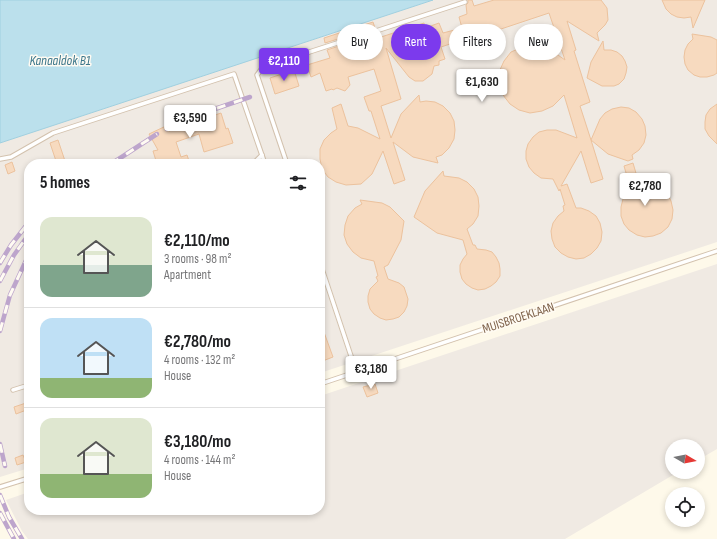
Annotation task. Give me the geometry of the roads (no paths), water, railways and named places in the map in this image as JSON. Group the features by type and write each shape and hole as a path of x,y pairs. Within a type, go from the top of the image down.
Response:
{"lane":[{"path":"383,29 465,2"},
{"path":"285,159 257,75 263,67 337,43"},
{"path":"0,159 11,157 53,133 234,74 263,159"},
{"path":"258,159 262,155"},
{"name":"MUISBROEKLAAN","path":"325,382 717,251"},
{"path":"325,278 356,371"},
{"path":"13,390 24,387"},
{"path":"0,487 24,480"}],"water":[{"name":"Kanaaldok B1","path":"0,0 433,0 360,24 337,24 337,32 0,143"}],"railway":[{"path":"167,129 203,113 250,97"},
{"path":"119,159 157,134"},
{"path":"0,263 11,245 24,228"},
{"path":"0,281 14,255 24,241"},
{"path":"0,331 10,295 24,265"},
{"path":"0,444 5,466"},
{"path":"0,495 9,517 22,539"},
{"path":"0,513 14,539"}]}
